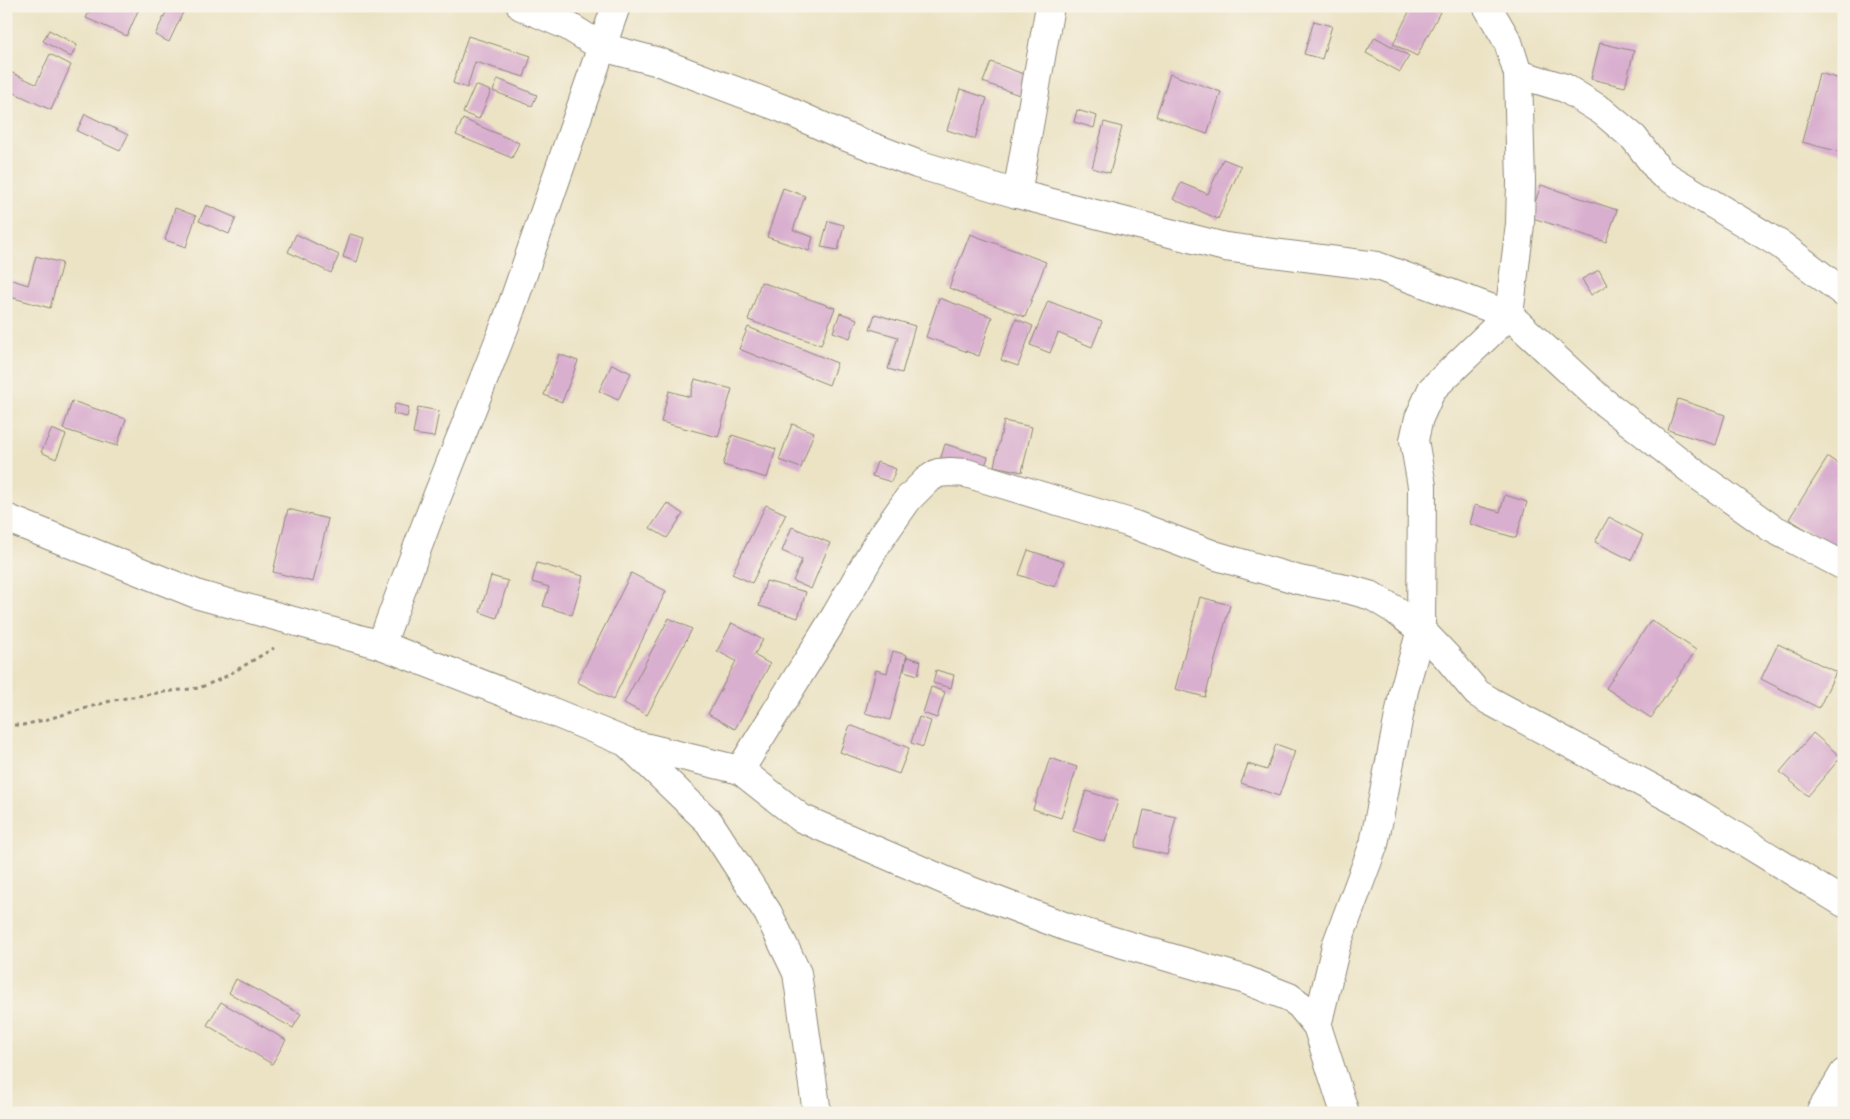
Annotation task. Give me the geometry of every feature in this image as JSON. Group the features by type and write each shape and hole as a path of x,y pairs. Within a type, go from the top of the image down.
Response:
{"street":[{"path":"522,6 568,26 602,47 659,62 784,109 844,136 917,164 1017,194 1225,247 1377,266 1509,315 1600,399 1696,474 1770,527 1844,566"},
{"path":"381,645 427,522 506,323 616,6"},
{"path":"1017,194 1050,6"},
{"path":"1317,1026 1336,946 1374,844 1404,690 1421,630 1422,486 1414,440 1419,418 1432,390 1509,315 1520,224 1521,182 1518,74 1508,42 1487,6"},
{"path":"1518,74 1565,88 1602,111 1634,138 1662,173 1781,245 1844,293"},
{"path":"740,770 836,615 878,542 908,499 927,480 938,473 966,473 1127,522 1217,556 1299,580 1372,596 1395,610 1421,630 1477,693 1483,697 1693,810 1844,903"},
{"path":"6,518 199,595 381,645 628,743 740,770 801,818 958,886 1072,929 1243,979 1274,990 1300,1005 1317,1026 1345,1113"},
{"path":"628,743 709,822 768,913 797,974 817,1113"},
{"path":"1820,1113 1844,1073"}],"path":[{"path":"6,725 48,719 114,700 199,688 223,678 311,626"}],"building":[{"path":"92,6 140,6 127,36 86,18"},
{"path":"169,6 186,6 169,42 155,35"},
{"path":"1412,6 1429,6 1440,12 1417,56 1393,44"},
{"path":"1314,21 1332,26 1322,59 1304,54"},
{"path":"49,30 77,45 71,57 43,41"},
{"path":"468,36 531,56 524,77 475,62 467,88 453,83"},
{"path":"1375,37 1409,56 1400,72 1366,53"},
{"path":"1600,43 1634,51 1625,87 1591,79"},
{"path":"50,54 71,65 51,110 6,89 6,70 36,84"},
{"path":"991,62 1029,76 1022,96 983,82"},
{"path":"1819,73 1844,80 1844,153 1802,142"},
{"path":"1170,74 1221,92 1207,134 1156,116"},
{"path":"498,79 537,95 532,106 493,91"},
{"path":"475,85 491,91 479,119 463,113"},
{"path":"960,89 987,98 975,139 947,130"},
{"path":"1077,110 1097,116 1094,128 1074,122"},
{"path":"85,114 128,135 120,151 77,131"},
{"path":"463,119 519,143 512,158 456,135"},
{"path":"1104,122 1122,127 1110,173 1092,168"},
{"path":"1223,159 1241,166 1218,219 1173,199 1181,183 1208,194"},
{"path":"1541,185 1617,210 1606,242 1530,217"},
{"path":"783,188 805,196 793,230 813,237 809,251 767,237"},
{"path":"206,205 236,218 229,234 199,221"},
{"path":"175,208 196,216 186,247 165,240"},
{"path":"828,221 844,225 838,250 821,247"},
{"path":"296,234 339,255 331,273 288,252"},
{"path":"350,234 364,238 357,262 343,257"},
{"path":"970,234 1046,262 1025,317 949,288"},
{"path":"36,256 62,263 50,308 6,296 9,279 28,285"},
{"path":"1599,270 1607,285 1591,295 1582,279"},
{"path":"761,282 835,308 821,345 748,320"},
{"path":"939,298 992,317 979,356 926,337"},
{"path":"1048,301 1102,322 1092,347 1058,333 1050,353 1030,345"},
{"path":"840,313 857,319 850,338 833,332"},
{"path":"875,314 915,326 902,373 888,369 898,337 870,329"},
{"path":"1016,319 1033,326 1018,366 1001,360"},
{"path":"748,327 837,363 829,385 739,349"},
{"path":"559,354 578,361 562,402 544,395"},
{"path":"612,364 631,373 618,400 599,391"},
{"path":"695,379 732,389 718,437 661,422 669,391 690,397"},
{"path":"1678,399 1725,415 1716,445 1668,430"},
{"path":"72,401 126,419 117,446 63,429"},
{"path":"395,404 409,407 407,417 393,414"},
{"path":"418,407 439,411 434,437 413,434"},
{"path":"1004,421 1032,427 1022,472 994,466"},
{"path":"792,424 814,432 801,468 779,460"},
{"path":"52,429 66,435 56,459 41,452"},
{"path":"732,435 776,449 767,478 723,465"},
{"path":"945,444 988,457 981,478 939,464"},
{"path":"1828,457 1844,468 1844,546 1841,551 1789,519"},
{"path":"877,462 896,469 891,482 872,476"},
{"path":"1505,495 1527,502 1516,538 1470,524 1475,505 1500,512"},
{"path":"667,503 683,514 667,538 650,528"},
{"path":"766,505 786,514 752,583 732,574"},
{"path":"288,509 328,519 313,582 273,572"},
{"path":"1609,517 1643,535 1631,560 1595,542"},
{"path":"792,527 830,543 811,589 793,581 802,560 782,551"},
{"path":"1028,550 1064,562 1055,587 1019,575"},
{"path":"537,563 583,576 572,615 543,606 549,587 532,582"},
{"path":"631,573 666,591 613,700 577,682"},
{"path":"491,576 508,581 497,618 480,612"},
{"path":"766,581 806,592 798,618 759,606"},
{"path":"1200,597 1230,605 1205,697 1175,689"},
{"path":"669,618 692,629 647,715 624,703"},
{"path":"1651,620 1696,650 1651,718 1606,688"},
{"path":"732,623 763,640 754,655 770,664 735,729 708,714 736,661 717,651"},
{"path":"1778,644 1836,672 1819,708 1761,679"},
{"path":"893,651 907,655 890,720 865,713 876,670 887,673"},
{"path":"907,657 921,661 918,675 904,671"},
{"path":"936,670 954,675 951,688 933,683"},
{"path":"931,687 945,692 937,718 923,713"},
{"path":"919,717 931,721 923,747 911,743"},
{"path":"850,725 909,748 899,774 840,752"},
{"path":"1813,733 1841,757 1808,796 1780,772"},
{"path":"1276,744 1295,751 1279,796 1241,783 1248,764 1267,770"},
{"path":"1050,758 1077,767 1061,818 1033,809"},
{"path":"1086,791 1118,801 1105,842 1073,831"},
{"path":"1144,810 1176,817 1167,855 1135,847"},
{"path":"236,979 301,1014 293,1028 229,993"},
{"path":"221,1002 286,1040 272,1064 207,1025"}]}
